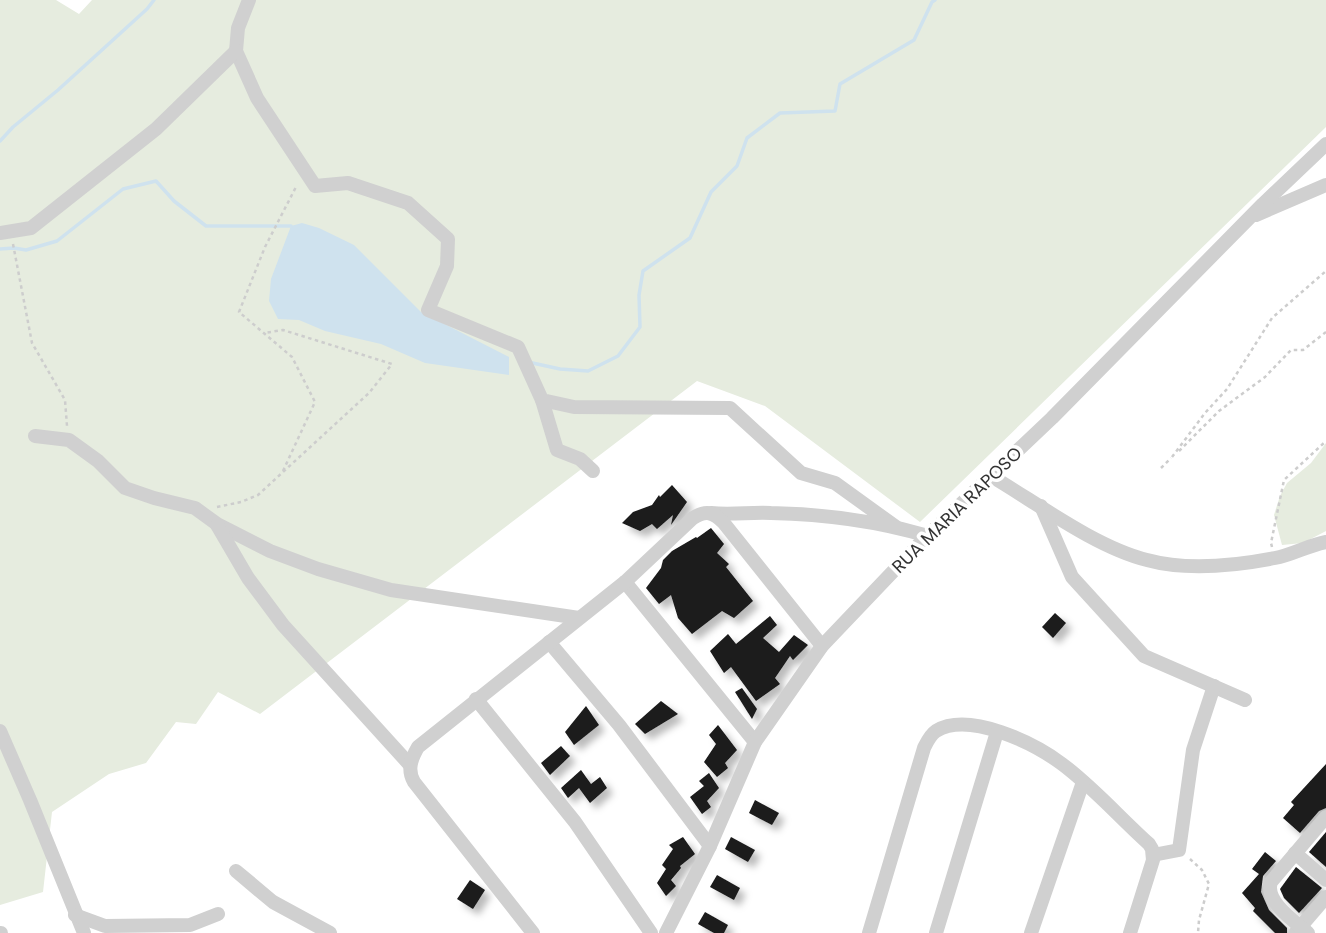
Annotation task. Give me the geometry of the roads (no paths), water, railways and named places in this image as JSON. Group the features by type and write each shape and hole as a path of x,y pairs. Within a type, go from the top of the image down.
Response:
{"street":[{"path":"249,0 238,28 236,51 257,98 315,186 348,183 408,203 448,239 447,266 428,310 518,347 542,400 556,450 580,459 593,471"},
{"path":"5,232 31,228 156,129 236,51"},
{"name":"RUA MARIA RAPOSO","path":"666,933 710,846 755,742 822,646 928,536 1052,418 1326,144"},
{"path":"1250,218 1326,185"},
{"path":"542,400 574,407 730,408 802,473 835,483 896,527"},
{"path":"35,436 69,440 98,461 125,488 197,509 216,524 270,551 318,569 391,590 579,618"},
{"path":"991,476 1110,545 1146,560 1206,566 1278,558 1326,542"},
{"path":"1040,505 1072,577 1144,656 1245,700"},
{"path":"708,512 723,522 822,646"},
{"path":"533,933 410,775 410,765 418,747 625,582 693,518 708,512 837,518 896,527 928,536"},
{"path":"216,524 248,578 283,625 410,765"},
{"path":"625,582 755,742"},
{"path":"549,642 620,725 710,846"},
{"path":"1153,855 1179,850 1193,750 1214,686"},
{"path":"476,699 575,821 651,933"},
{"path":"869,933 929,737 936,731 961,725 983,727 1036,747 1083,782 1149,845 1153,855 1130,933"},
{"path":"0,732 84,933"},
{"path":"936,933 997,732"},
{"path":"1031,933 1083,782"},
{"path":"1326,817 1271,882 1269,893 1301,931 1326,897"},
{"path":"1295,853 1326,880"},
{"path":"236,871 273,902 330,933"},
{"path":"75,915 109,929 190,925 219,914"}],"water":[{"path":"302,223 354,245 421,312 509,357 509,375 425,363 381,344 325,331 299,320 278,319 269,301 271,279 291,226"}],"waterway":[{"path":"0,141 154,0"},
{"path":"528,362 560,369 588,371 618,356 640,327 639,295 643,271 690,238 711,192 737,166 747,138 780,113 835,111 840,84 914,40 935,0"},
{"path":"0,249 26,250 57,241 123,189 156,181 174,201 206,226 291,226"}]}
